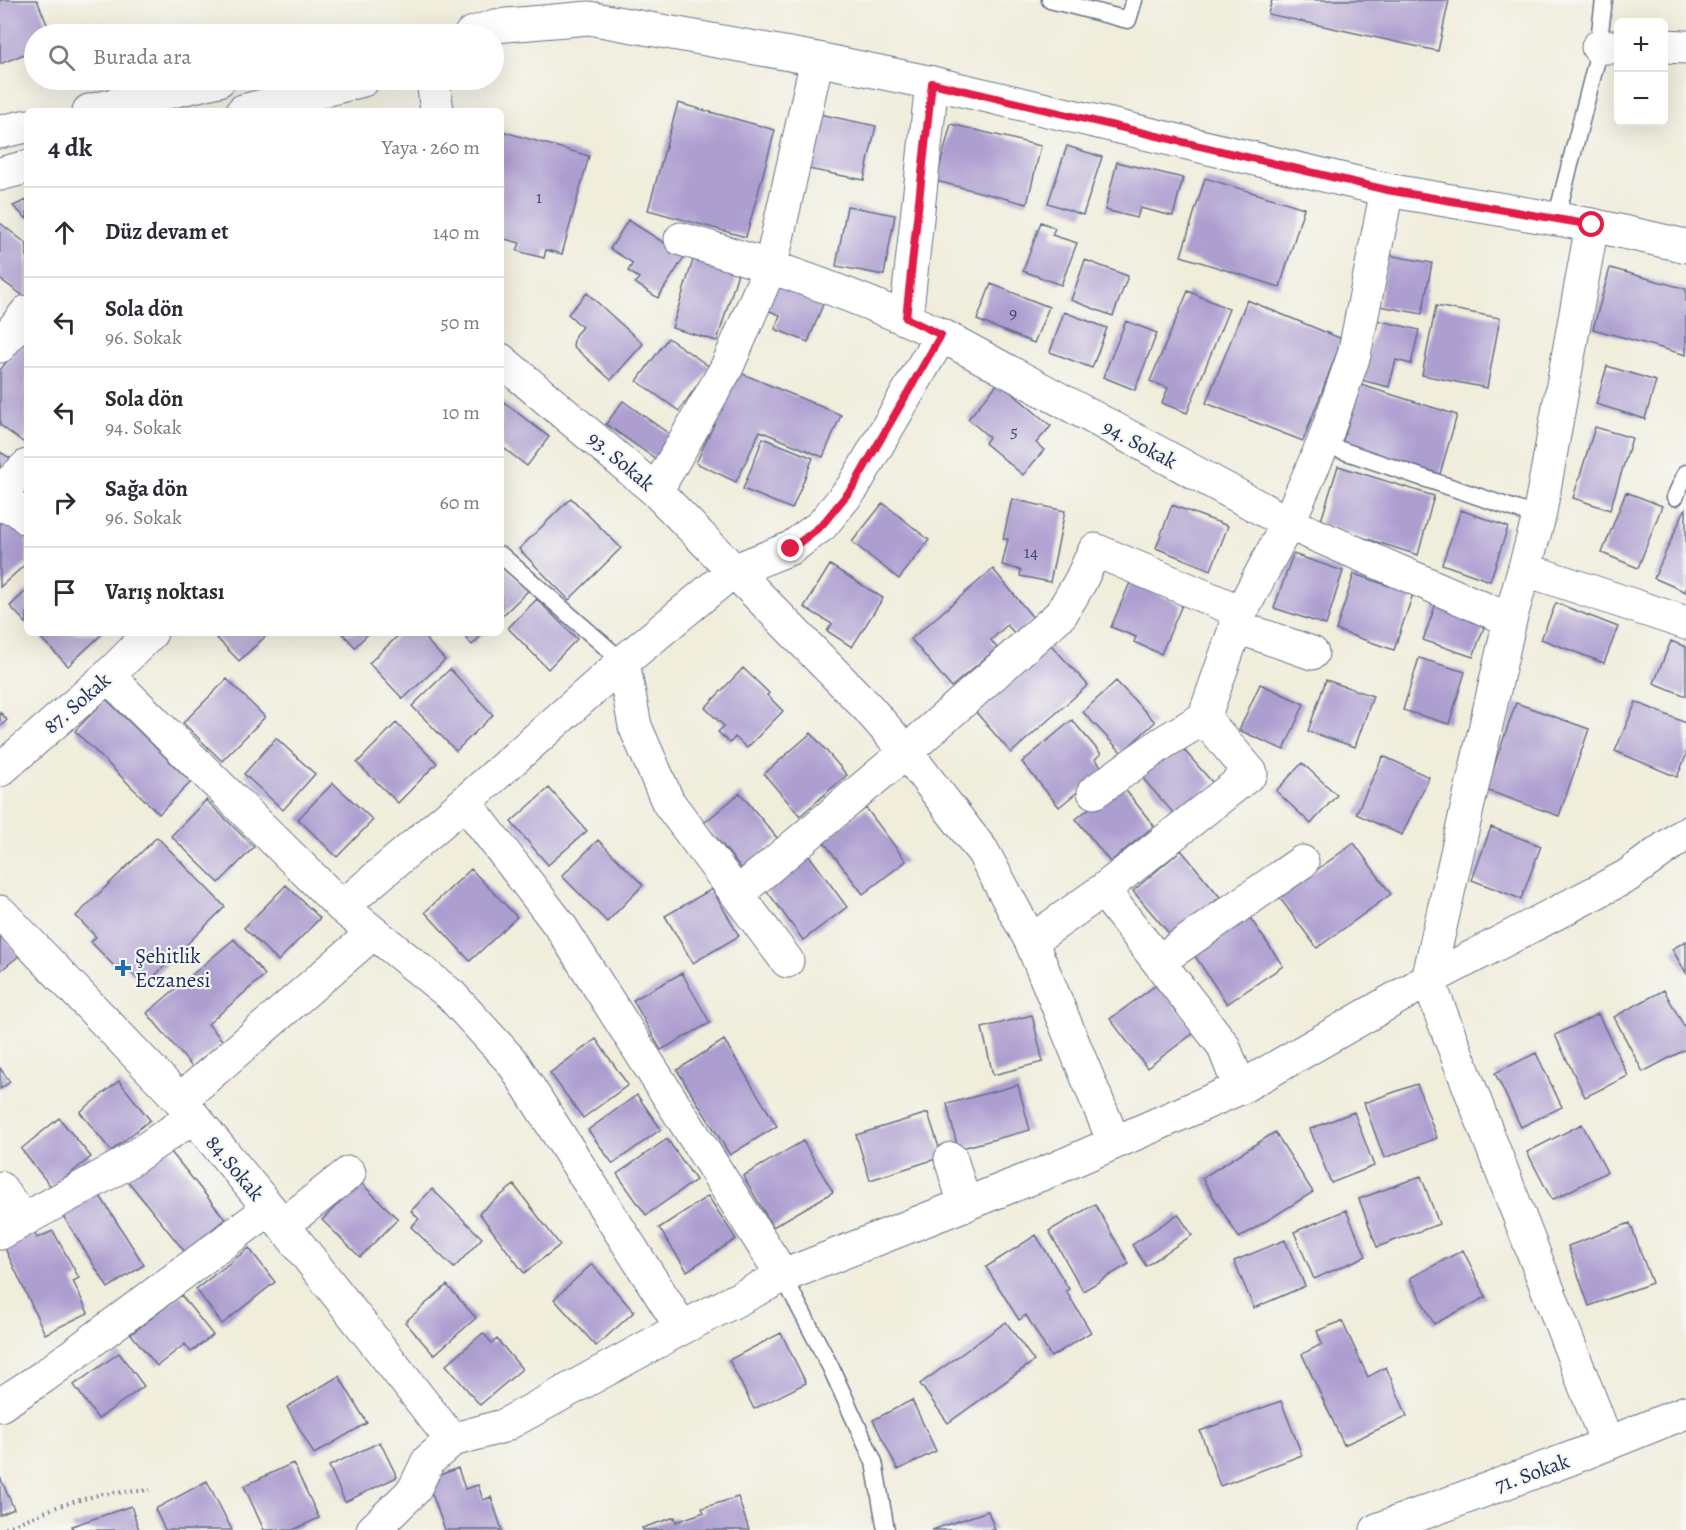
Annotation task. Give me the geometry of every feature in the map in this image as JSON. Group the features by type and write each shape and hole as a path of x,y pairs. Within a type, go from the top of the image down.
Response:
{"street":[{"path":"504,25 589,18 817,59 932,83 1387,190 1592,225 1686,246"},
{"path":"1668,45 1686,47"},
{"path":"656,491 727,367 771,266 817,59"},
{"path":"906,318 932,83"},
{"path":"102,108 177,90"},
{"path":"255,108 324,90"},
{"path":"434,90 437,108"},
{"path":"0,132 24,127"},
{"path":"0,174 24,168"},
{"path":"1094,792 1164,742 1204,718 1238,619 1288,523 1323,444 1354,355 1387,190"},
{"path":"1592,225 1539,517 1510,620 1428,980 1607,1443"},
{"name":"94. Sokak","path":"681,239 771,266 906,318 1288,523 1510,620"},
{"path":"0,346 24,316"},
{"path":"342,907 623,662 733,570 791,549 822,525 853,487 941,335"},
{"name":"93. Sokak","path":"504,363 656,491 868,708 906,753 983,852 1031,941 1114,1142"},
{"path":"0,492 24,469"},
{"path":"0,505 16,508 24,515"},
{"path":"737,894 906,753 1060,614 1080,582 1095,550 1312,653"},
{"path":"1524,569 1686,623"},
{"name":"87. Sokak","path":"0,770 108,676 146,636"},
{"path":"623,662 635,726 668,802 787,961"},
{"path":"108,676 342,907 452,995 513,1063 682,1328"},
{"path":"1031,941 1103,890 1251,773 1204,718"},
{"path":"465,802 561,927 783,1276"},
{"path":"373,1530 414,1490 428,1461 452,1440 503,1426 682,1328 783,1276 1052,1170 1240,1088 1428,980 1627,876 1686,833"},
{"path":"1159,961 1302,862"},
{"path":"1103,890 1223,1045 1240,1088"},
{"name":"84.Sokak","path":"0,912 187,1109 276,1217 452,1440"},
{"path":"0,1188 12,1227 121,1166 187,1109 373,933"},
{"path":"951,1160 965,1205"},
{"path":"0,1406 276,1217 349,1173"},
{"name":"71. Sokak","path":"1377,1530 1572,1458 1686,1412"}],"lane":[{"path":"1060,1 1128,20 1134,0"},
{"path":"1556,219 1596,63 1608,47 1604,0"},
{"path":"1323,444 1539,517"},
{"path":"1675,497 1686,473"},
{"path":"504,558 623,662"},
{"path":"783,1276 830,1366 874,1462 886,1530"}],"path":[{"path":"0,1530 59,1506 101,1494 150,1490"}],"building":[{"path":"0,0 37,0 47,24 24,24 24,54 0,64"},
{"path":"1272,0 1449,0 1438,51 1268,14"},
{"path":"678,103 775,130 746,237 648,210"},
{"path":"819,114 876,126 864,180 808,169"},
{"path":"951,124 1041,146 1027,204 936,181"},
{"path":"504,132 589,156 562,254 546,250 544,258 517,251 520,243 504,239"},
{"path":"1067,146 1102,157 1083,215 1048,203"},
{"path":"1117,162 1183,178 1173,216 1140,208 1137,218 1105,210"},
{"path":"1205,178 1304,208 1280,287 1181,256"},
{"path":"24,201 24,216 13,206"},
{"path":"847,206 895,215 884,275 836,266"},
{"path":"628,220 685,256 658,298 635,283 639,278 628,271 633,263 610,249"},
{"path":"1041,222 1055,228 1052,235 1077,243 1061,285 1023,271"},
{"path":"0,223 24,242 24,296 0,279"},
{"path":"1388,255 1432,263 1422,314 1379,306"},
{"path":"693,260 738,273 717,341 672,328"},
{"path":"1085,260 1128,276 1113,316 1071,300"},
{"path":"1610,268 1686,289 1686,355 1593,329"},
{"path":"777,283 824,302 808,342 775,329 780,315 767,310"},
{"path":"991,284 1049,307 1034,343 977,320"},
{"path":"1188,291 1229,309 1187,413 1162,403 1168,388 1150,381"},
{"path":"587,293 643,344 611,380 573,346 575,335 582,327 568,314"},
{"path":"1247,300 1342,339 1303,441 1206,403"},
{"path":"1436,306 1500,318 1487,388 1422,375"},
{"path":"1064,312 1107,328 1092,368 1050,352"},
{"path":"1377,320 1419,330 1411,364 1396,360 1389,387 1361,380"},
{"path":"1126,321 1157,333 1135,390 1103,377"},
{"path":"668,338 710,367 679,411 637,381"},
{"path":"24,342 23,442 0,425 0,370"},
{"path":"1607,366 1656,381 1645,419 1596,404"},
{"path":"738,372 841,415 823,457 760,431 736,482 696,463"},
{"path":"999,382 1051,426 1036,443 1044,450 1023,475 985,443 989,437 968,419"},
{"path":"1361,385 1457,415 1440,474 1342,443"},
{"path":"623,401 672,436 656,459 606,424"},
{"path":"504,402 549,437 527,466 504,448"},
{"path":"1595,427 1632,438 1610,510 1573,498"},
{"path":"763,438 813,458 792,509 743,489"},
{"path":"0,452 10,458 0,473"},
{"path":"1338,466 1434,496 1418,555 1320,524"},
{"path":"1626,492 1662,506 1638,568 1602,553"},
{"path":"571,498 621,548 569,600 519,549"},
{"path":"1012,499 1065,511 1050,582 1020,576 1021,570 1002,565 1008,539 1003,539"},
{"path":"883,503 929,540 899,579 852,542"},
{"path":"1172,505 1228,526 1211,570 1156,548"},
{"path":"1686,507 1686,592 1654,578"},
{"path":"1461,510 1508,527 1490,581 1442,564"},
{"path":"0,513 24,529 24,566 0,587"},
{"path":"1293,554 1343,571 1326,625 1274,608"},
{"path":"504,565 528,591 504,614"},
{"path":"830,565 883,598 852,647 827,631 832,624 804,607"},
{"path":"993,569 1034,619 1016,635 1007,625 991,640 997,648 951,687 911,639"},
{"path":"1354,574 1413,594 1394,650 1336,630"},
{"path":"1132,578 1182,605 1161,654 1134,642 1136,637 1111,627"},
{"path":"24,593 24,621 10,606"},
{"path":"537,599 577,639 548,669 508,628"},
{"path":"1437,601 1487,619 1473,657 1423,640"},
{"path":"1556,603 1618,627 1604,663 1541,639"},
{"path":"39,636 100,636 68,666"},
{"path":"215,636 266,636 239,661"},
{"path":"345,636 366,636 355,647"},
{"path":"398,636 423,636 445,660 403,699 369,663"},
{"path":"464,636 481,636 472,645"},
{"path":"1671,641 1686,647 1686,696 1654,683"},
{"path":"1050,644 1088,685 1011,753 975,711"},
{"path":"1419,658 1465,672 1449,724 1403,710"},
{"path":"743,668 769,693 767,695 783,711 747,748 735,737 730,743 718,732 724,726 705,708"},
{"path":"450,669 493,715 456,751 412,706"},
{"path":"227,679 265,717 222,761 183,723"},
{"path":"1326,680 1373,696 1355,747 1308,731"},
{"path":"1116,681 1155,722 1122,753 1083,712"},
{"path":"1260,684 1304,704 1284,750 1239,730"},
{"path":"106,699 191,782 159,814 75,731"},
{"path":"1636,702 1686,723 1686,756 1677,777 1615,751"},
{"path":"1516,703 1589,729 1559,816 1486,790"},
{"path":"0,712 7,720 0,727"},
{"path":"1072,720 1101,754 1095,759 1104,770 1059,807 1022,762"},
{"path":"396,723 437,763 398,803 357,763"},
{"path":"811,733 847,775 800,816 764,774"},
{"path":"276,738 315,774 283,810 244,774"},
{"path":"1176,741 1213,783 1176,816 1139,774"},
{"path":"1383,756 1429,777 1402,835 1356,814"},
{"path":"1302,763 1337,795 1311,824 1276,791"},
{"path":"333,783 373,820 337,857 298,819"},
{"path":"1120,783 1154,826 1110,862 1076,819"},
{"path":"549,788 587,831 548,865 511,822"},
{"path":"740,793 778,839 742,869 704,823"},
{"path":"206,800 254,847 219,883 171,836"},
{"path":"866,808 906,861 863,894 823,841"},
{"path":"1491,827 1541,846 1521,899 1472,880"},
{"path":"157,837 225,907 144,986 122,963 116,968 91,942 96,937 76,916"},
{"path":"598,840 643,885 607,922 562,876"},
{"path":"1354,843 1391,894 1317,948 1279,897"},
{"path":"1181,850 1220,897 1172,937 1133,891"},
{"path":"808,854 847,907 803,940 764,887"},
{"path":"471,869 517,917 470,961 425,912"},
{"path":"286,885 320,918 278,961 244,928"},
{"path":"712,889 739,936 693,963 665,916"},
{"path":"1248,915 1283,966 1227,1004 1193,953"},
{"path":"0,932 19,956 0,971"},
{"path":"234,939 265,975 208,1024 223,1041 192,1067 147,1013"},
{"path":"1686,941 1686,973 1672,949"},
{"path":"682,973 710,1023 661,1050 633,1000"},
{"path":"1159,983 1195,1032 1147,1068 1110,1019"},
{"path":"1664,990 1686,1030 1686,1049 1643,1072 1614,1017"},
{"path":"1598,1014 1628,1076 1585,1097 1555,1035"},
{"path":"1032,1015 1043,1062 993,1075 982,1028"},
{"path":"596,1039 628,1085 583,1118 550,1073"},
{"path":"724,1040 777,1126 730,1155 677,1070"},
{"path":"1536,1053 1562,1107 1521,1127 1495,1073"},
{"path":"0,1068 10,1082 0,1089"},
{"path":"119,1081 150,1120 111,1151 80,1112"},
{"path":"1417,1084 1437,1138 1384,1158 1364,1103"},
{"path":"1018,1085 1030,1130 958,1149 947,1104"},
{"path":"637,1095 661,1129 613,1164 588,1130"},
{"path":"1354,1112 1374,1166 1331,1183 1310,1129"},
{"path":"928,1113 942,1157 870,1180 856,1135"},
{"path":"59,1118 91,1157 52,1188 21,1149"},
{"path":"1582,1124 1607,1172 1552,1200 1527,1152"},
{"path":"1275,1132 1313,1192 1239,1238 1202,1178"},
{"path":"667,1139 696,1180 646,1215 617,1174"},
{"path":"803,1141 833,1192 773,1227 743,1176"},
{"path":"167,1147 225,1219 185,1252 127,1180"},
{"path":"1421,1176 1439,1224 1377,1247 1359,1199"},
{"path":"360,1182 398,1219 360,1257 322,1220"},
{"path":"514,1185 560,1245 524,1273 479,1213"},
{"path":"432,1189 482,1238 454,1268 411,1227 419,1219 411,1211"},
{"path":"97,1191 144,1265 108,1288 62,1214"},
{"path":"708,1196 736,1239 687,1271 659,1228"},
{"path":"1095,1204 1129,1264 1083,1291 1049,1231"},
{"path":"1346,1210 1366,1256 1314,1279 1294,1232"},
{"path":"1178,1214 1192,1235 1146,1266 1132,1245"},
{"path":"1630,1223 1652,1283 1589,1306 1568,1246"},
{"path":"32,1228 37,1238 53,1231 79,1278 73,1281 88,1313 45,1334 3,1244"},
{"path":"1036,1235 1069,1289 1066,1291 1091,1332 1051,1357 1026,1315 1019,1320 986,1267"},
{"path":"1285,1240 1305,1286 1254,1308 1234,1261"},
{"path":"249,1248 275,1282 222,1324 196,1289"},
{"path":"1463,1250 1486,1297 1434,1324 1410,1278"},
{"path":"592,1264 634,1312 596,1346 554,1299"},
{"path":"447,1285 476,1318 434,1355 405,1322"},
{"path":"181,1295 213,1335 191,1352 185,1344 157,1366 131,1334"},
{"path":"1342,1321 1368,1377 1386,1367 1407,1416 1344,1445 1302,1354 1322,1344 1317,1331"},
{"path":"1006,1322 1034,1361 948,1423 920,1384"},
{"path":"483,1333 492,1343 497,1339 522,1369 480,1405 446,1365"},
{"path":"781,1333 806,1383 754,1409 729,1360"},
{"path":"119,1353 144,1386 98,1419 74,1385"},
{"path":"339,1376 367,1423 314,1454 287,1407"},
{"path":"912,1400 936,1451 898,1470 873,1420"},
{"path":"1281,1401 1302,1455 1220,1486 1200,1431"},
{"path":"380,1442 397,1477 345,1502 329,1466"},
{"path":"293,1463 319,1518 293,1530 264,1530 244,1486"},
{"path":"458,1468 465,1489 478,1485 483,1500 491,1497 502,1530 445,1530 427,1480"},
{"path":"0,1477 14,1509 0,1515"},
{"path":"207,1481 232,1530 165,1530 155,1509"},
{"path":"738,1497 749,1530 643,1530 642,1528 675,1517 676,1522 704,1512 702,1508"},
{"path":"131,1506 139,1530 73,1530 72,1526"},
{"path":"988,1511 995,1530 932,1530"}],"place":[{"name":"Şehitlik Eczanesi","path":"123,968"}],"route":[{"path":"791,549 822,525 853,487 941,335 906,318 932,83 1387,190 1592,225"}]}
